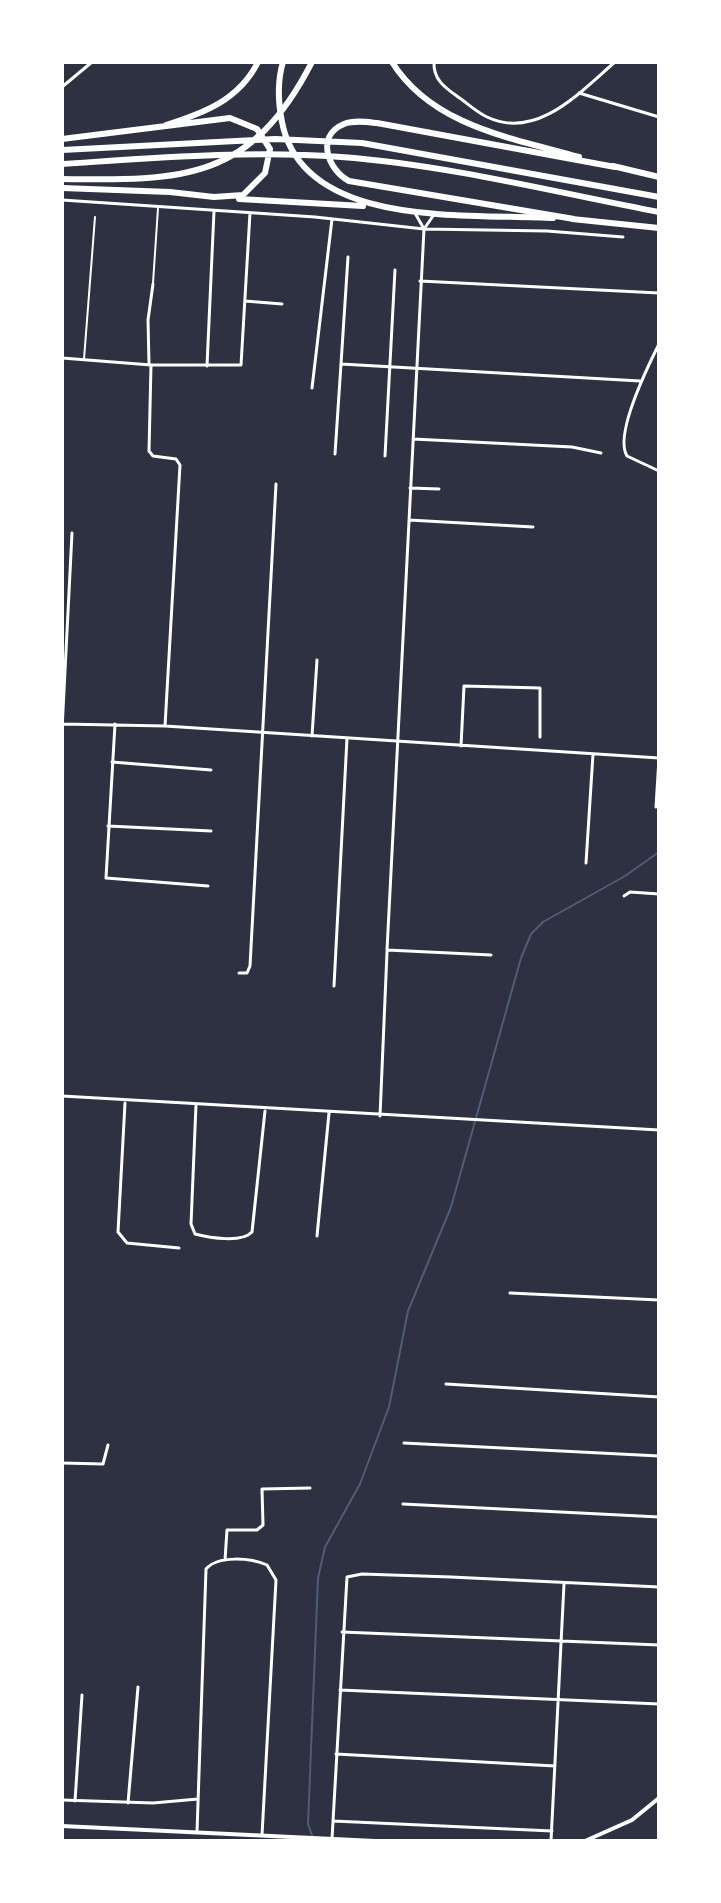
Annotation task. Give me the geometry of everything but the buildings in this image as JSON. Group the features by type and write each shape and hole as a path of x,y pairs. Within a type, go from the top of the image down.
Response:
{"highway":[{"path":"151,129 213,109 236,91 258,62"},
{"path":"283,62 279,101 291,150 331,189 375,206"},
{"path":"62,179 152,180 206,169 251,145 283,110 312,62"},
{"path":"392,62 428,102 452,118 500,135 615,167"},
{"path":"62,139 230,118 249,124 264,136 270,149 265,173 243,195 226,198"},
{"path":"574,219 349,181 336,174 328,163 327,148 332,133 344,124 377,123 659,177"},
{"path":"62,150 325,141 450,157 659,197"},
{"path":"62,164 174,157 303,155 394,162 659,212"},
{"path":"62,188 170,192 574,219 659,228"}],"street":[{"path":"63,84 92,62"},
{"path":"434,62 437,79 446,89 487,118 508,122 553,114 615,62"},
{"path":"579,93 659,117"},
{"path":"62,200 332,219 424,229 547,231 623,237"},
{"path":"413,210 424,229"},
{"path":"207,366 214,211"},
{"path":"380,1116 420,281 424,229 437,211"},
{"path":"62,358 150,365 237,366 242,362 250,213"},
{"path":"312,388 332,219"},
{"path":"335,454 348,257"},
{"path":"385,456 395,270"},
{"path":"420,281 659,293"},
{"path":"153,284 149,310 149,451 153,456 176,459 180,465 165,726"},
{"path":"245,301 282,304"},
{"path":"659,344 640,381 623,437 623,449 631,458 659,471"},
{"path":"341,364 640,381"},
{"path":"412,439 572,447 601,453"},
{"path":"239,973 247,973 250,966 276,484"},
{"path":"410,488 439,489"},
{"path":"408,520 533,527"},
{"path":"62,730 72,533"},
{"path":"312,736 317,660"},
{"path":"461,746 464,686 540,688 540,737"},
{"path":"62,724 165,726 659,758 656,807"},
{"path":"115,724 106,878 208,886"},
{"path":"334,986 347,738"},
{"path":"586,863 593,754"},
{"path":"112,762 211,770"},
{"path":"108,826 211,831"},
{"path":"624,896 630,892 659,894"},
{"path":"387,950 491,955"},
{"path":"62,1096 265,1110 659,1130"},
{"path":"125,1102 118,1232 127,1243 179,1248"},
{"path":"196,1105 191,1224 193,1231 200,1236 243,1238 252,1232 265,1110"},
{"path":"317,1236 329,1113"},
{"path":"510,1293 659,1300"},
{"path":"446,1384 659,1397"},
{"path":"404,1443 659,1456"},
{"path":"62,1463 103,1464 108,1445"},
{"path":"225,1560 227,1530 257,1530 263,1525 262,1489 310,1488"},
{"path":"403,1504 659,1517"},
{"path":"197,1832 207,1618 205,1575 209,1565 225,1560 262,1562 271,1569 276,1580 262,1835"},
{"path":"332,1839 347,1577 362,1574 659,1587"},
{"path":"551,1841 564,1584"},
{"path":"342,1632 659,1645"},
{"path":"128,1803 138,1687"},
{"path":"340,1690 659,1704"},
{"path":"75,1801 82,1695"},
{"path":"336,1754 555,1766"},
{"path":"585,1841 632,1820 659,1798"},
{"path":"62,1800 128,1803 198,1799"},
{"path":"333,1821 552,1831"},
{"path":"62,1826 375,1841"}],"lane":[{"path":"153,284 158,208"},
{"path":"84,360 95,217"}],"waterway":[{"path":"314,1841 308,1824 318,1578 325,1547 360,1484 389,1407 408,1311 451,1207 521,958 531,934 543,922 625,876 659,852"}]}
